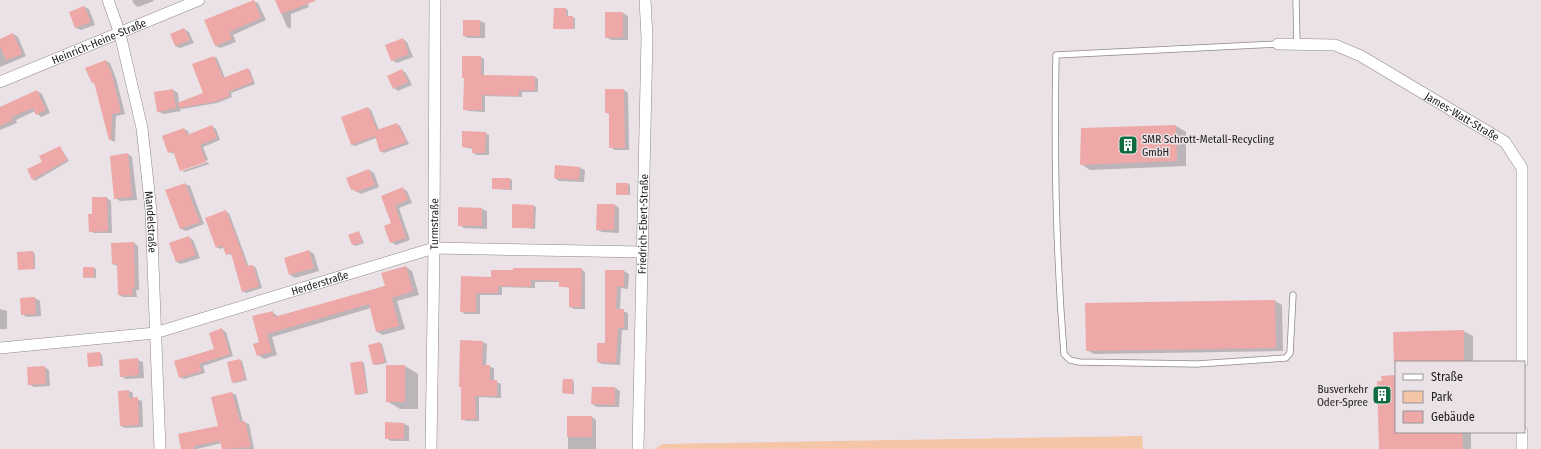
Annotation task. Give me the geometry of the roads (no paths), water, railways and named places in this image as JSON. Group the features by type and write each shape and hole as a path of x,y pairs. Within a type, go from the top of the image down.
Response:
{"street":[{"name":"Mandelstraße","path":"108,0 120,34 142,128 151,211 160,449"},
{"name":"Heinrich-Heine-Straße","path":"0,82 120,34 199,0"},
{"name":"Turmstraße","path":"431,449 434,248 435,0"},
{"name":"Friedrich-Ebert-Straße","path":"638,449 647,37 645,0"},
{"name":"James-Watt-Straße","path":"1278,44 1335,45 1361,56 1505,142 1522,168 1522,361"},
{"name":"Herderstraße","path":"0,348 155,333 434,248 642,252"},
{"path":"1522,433 1522,449"}],"lane":[{"path":"1296,0 1297,44"},
{"path":"1278,44 1056,55 1055,113 1057,201 1060,312 1064,354 1070,360 1079,362 1197,364 1286,358 1290,353 1293,295"}],"place":[{"name":"SMR Schrott-Metall-Recycling GmbH","path":"1128,145"},
{"name":"Busverkehr Oder-Spree","path":"1382,395"}]}
